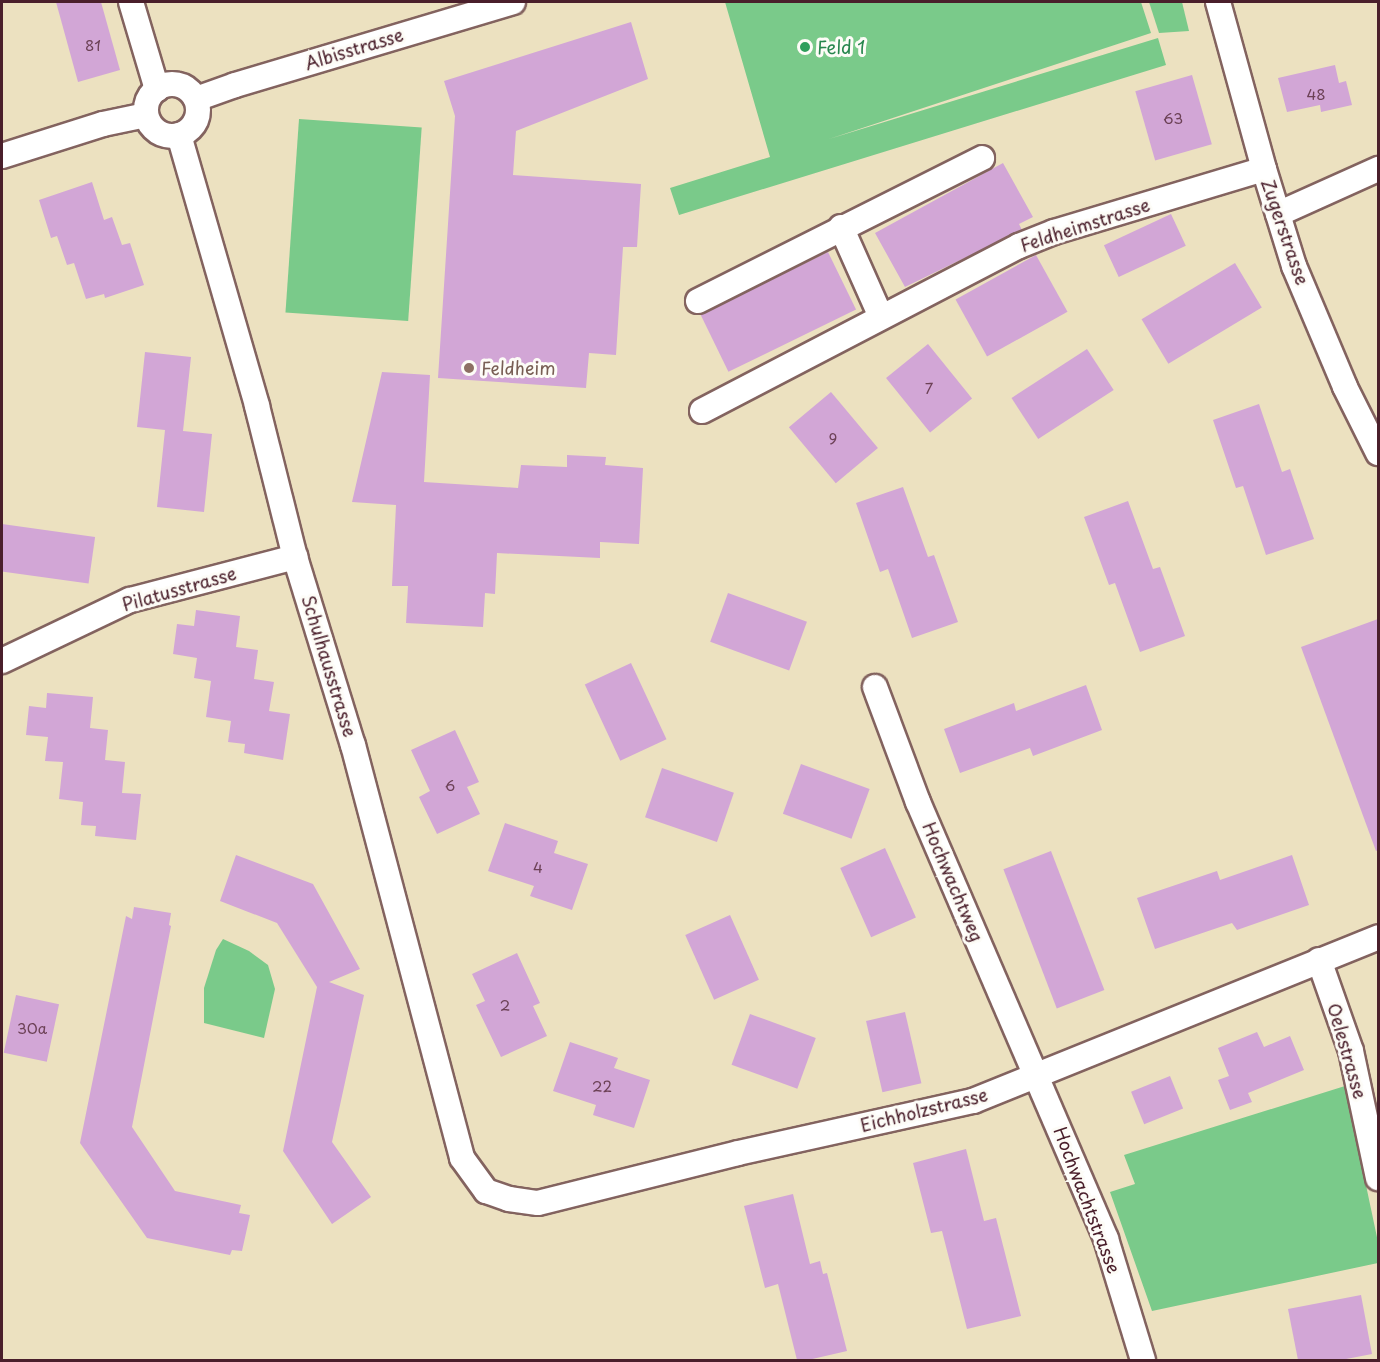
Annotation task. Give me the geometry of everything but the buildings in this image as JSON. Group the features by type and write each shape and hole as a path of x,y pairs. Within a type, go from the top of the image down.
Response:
{"street":[{"path":"131,2 157,89"},
{"name":"Albisstrasse","path":"196,99 235,85 513,2"},
{"name":"Zugerstrasse","path":"1218,2 1264,169 1294,266 1345,387 1378,453"},
{"path":"171,84 181,85 196,99 198,110 196,121 189,130 179,135 160,133 153,128 146,115 147,100 157,89 171,84"},
{"path":"2,156 103,124 146,115"},
{"name":"Schulhausstrasse","path":"179,135 248,373 296,557 353,746 462,1158 486,1191"},
{"path":"698,301 982,158"},
{"name":"Feldheimstrasse","path":"702,411 1036,239 1264,169"},
{"path":"1278,214 1378,169"},
{"path":"841,227 881,317"},
{"name":"Pilatusstrasse","path":"2,661 130,600 296,557"},
{"name":"Hochwachtweg","path":"875,687 918,802 1037,1075"},
{"name":"Eichholzstrasse","path":"486,1191 509,1199 538,1203 738,1153 973,1101 1378,937"},
{"name":"Oelestrasse","path":"1319,960 1351,1051 1378,1178"},
{"name":"Hochwachtstrasse","path":"1037,1075 1106,1239 1143,1360"}],"green space":[{"path":"725,2 1141,2 1151,33 829,139 1158,38 1166,65 679,215 670,188 770,157"},
{"path":"1149,2 1182,2 1189,31 1159,33"},
{"path":"299,119 422,128 408,321 285,313"},
{"path":"223,939 249,951 268,965 275,989 264,1038 204,1023 204,988 216,950"},
{"path":"1345,1086 1378,1242 1378,1263 1152,1311 1110,1192 1135,1184 1124,1155"}],"place":[{"name":"Feld 1","path":"805,47"},
{"name":"Feldheim","path":"469,368"}]}
